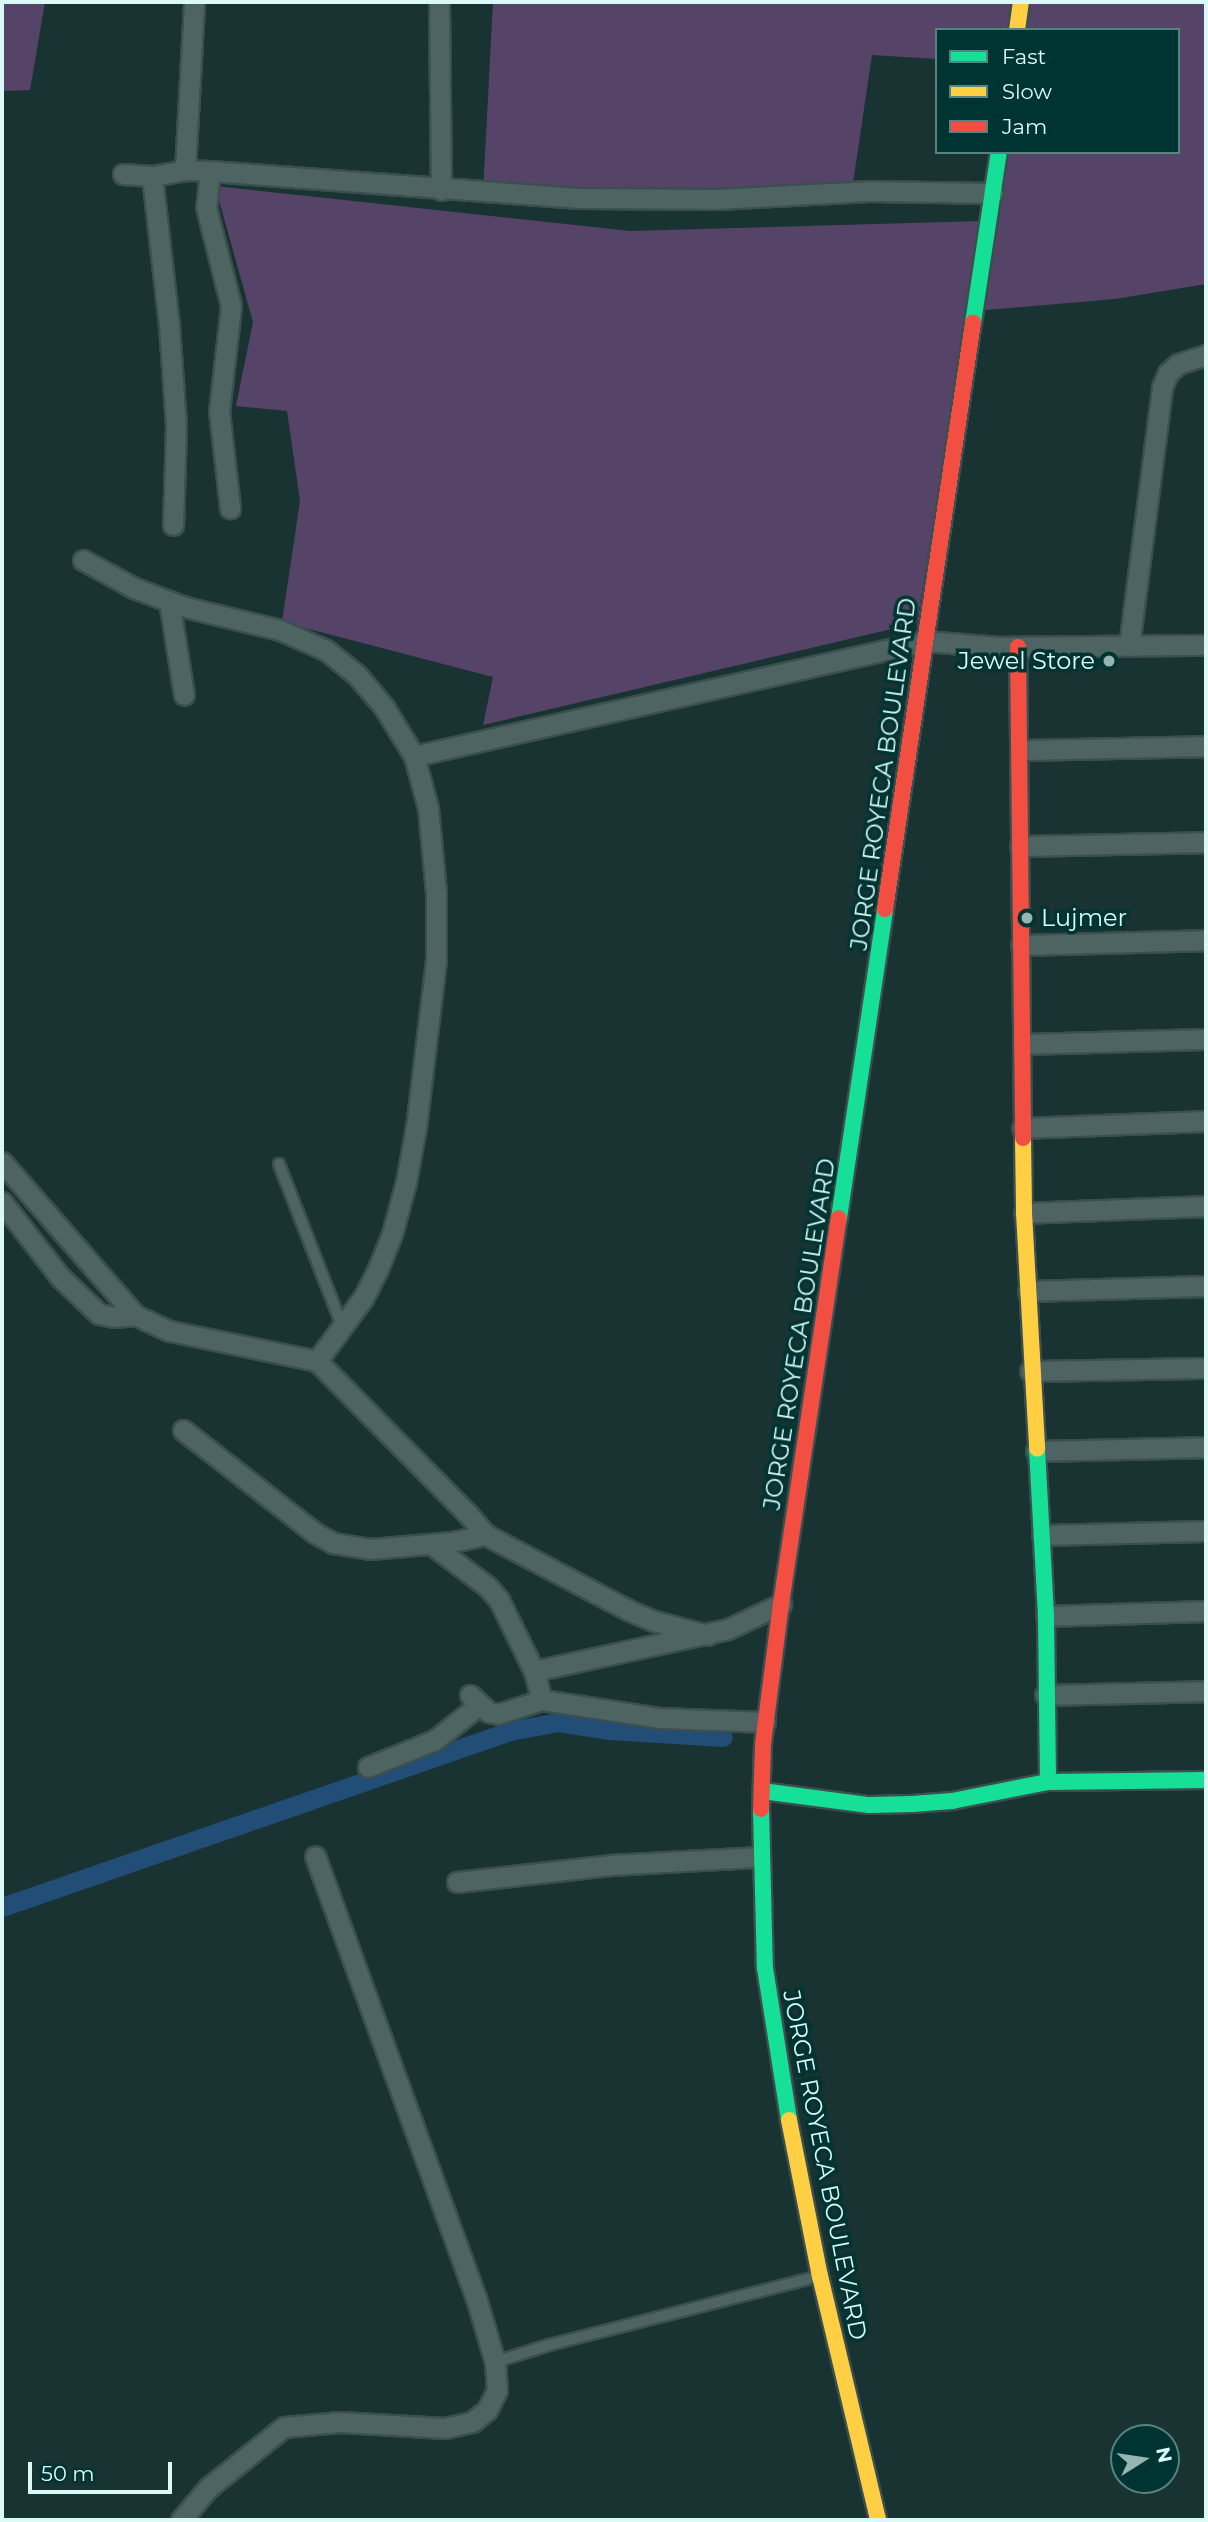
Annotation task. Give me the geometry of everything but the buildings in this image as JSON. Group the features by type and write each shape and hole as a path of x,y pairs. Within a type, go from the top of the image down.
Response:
{"street":[{"path":"185,170 194,2"},
{"path":"439,2 441,190"},
{"path":"1017,28 1021,2"},
{"name":"JORGE ROYECA BOULEVARD","path":"878,2520 820,2276 786,2107 765,1968 760,1857 763,1744 780,1604 999,154"},
{"path":"123,174 152,176 185,170 210,171 579,198 716,199 870,191 993,192"},
{"path":"210,171 206,207 231,306 219,411 230,508"},
{"path":"152,176 168,314 175,413 173,525"},
{"path":"1129,646 1162,387 1168,373 1178,364 1206,355"},
{"path":"83,560 134,588 169,601 280,630 326,650 357,676 384,707 414,756 428,808 436,893 436,960 424,1072 406,1182 392,1234 372,1280 317,1361"},
{"path":"169,601 184,695"},
{"path":"414,756 926,641 1018,647 1206,645"},
{"path":"1018,647 1024,1213 1030,1371 1046,1616 1048,1782"},
{"path":"1021,750 1206,746"},
{"path":"1020,846 1206,842"},
{"path":"1021,945 1206,940"},
{"path":"1023,1044 1206,1039"},
{"path":"1022,1128 1206,1121"},
{"path":"2,1162 135,1315 170,1331 317,1361 486,1535 628,1610 654,1621 707,1635"},
{"path":"2,1202 60,1277 99,1314 114,1317 135,1315"},
{"path":"1024,1213 1206,1206"},
{"path":"1028,1291 1206,1286"},
{"path":"1030,1371 1206,1368"},
{"path":"183,1430 315,1533 333,1543 370,1549 431,1544 486,1535"},
{"path":"1035,1451 1206,1447"},
{"path":"1042,1535 1206,1531"},
{"path":"431,1544 478,1578 499,1600 534,1671 542,1700"},
{"path":"534,1671 707,1635 745,1623 780,1604"},
{"path":"1046,1616 1206,1611"},
{"path":"1045,1695 1206,1691"},
{"path":"368,1767 435,1741 475,1700 488,1712 498,1714 542,1700 659,1718 765,1722"},
{"path":"762,1791 869,1805 912,1804 952,1801 1048,1782 1206,1780"},
{"path":"181,2520 208,2488 284,2427 340,2422 444,2428 472,2422 487,2410 497,2390 495,2362 477,2298 315,1856"},
{"path":"457,1882 622,1864 760,1857"}],"lane":[{"path":"279,1164 342,1326"},
{"path":"495,2362 549,2345 820,2276"}],"shaded area":[{"path":"2,2 45,2 30,90 2,91"},
{"path":"493,2 1206,2 1206,284 1115,299 985,310 1009,154 1180,154 1180,28 935,28 935,59 872,55 850,203 630,210 483,193"},
{"path":"215,186 630,231 981,221 917,623 483,725 493,677 282,622 300,501 287,411 236,406 253,322"}],"waterway":[{"path":"2,1907 510,1731 558,1722 609,1730 723,1737"}],"traffic: fast":[{"path":"973,323 999,154"},
{"path":"839,1218 885,909"},
{"path":"1037,1449 1046,1616 1048,1782"},
{"path":"762,1791 869,1805 912,1804 952,1801 1048,1782 1206,1780"},
{"path":"761,1809 765,1968 789,2120"}],"traffic: slow":[{"path":"1017,28 1021,2"},
{"path":"1023,1138 1024,1213 1037,1449"},
{"path":"789,2120 820,2276 878,2520"}],"traffic: jam":[{"path":"885,909 973,323"},
{"path":"1018,647 1023,1138"},
{"path":"761,1809 763,1744 781,1604 839,1218"}],"place":[{"name":"Jewel Store","path":"1109,661"},
{"name":"Lujmer","path":"1027,918"}]}
